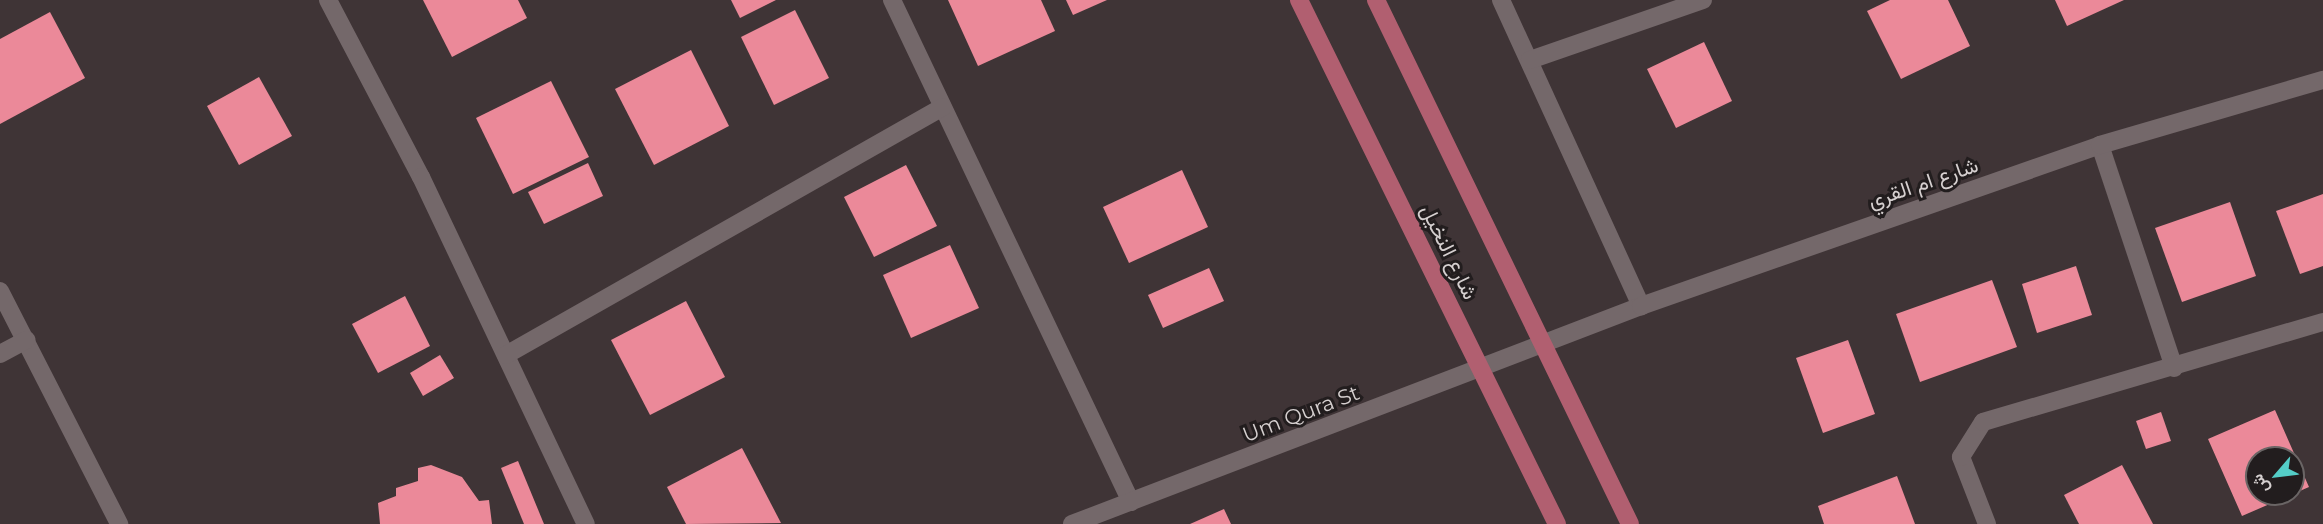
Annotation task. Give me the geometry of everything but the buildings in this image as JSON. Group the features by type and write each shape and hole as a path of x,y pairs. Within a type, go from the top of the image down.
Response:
{"main road":[{"name":"شارع النخيل","path":"1299,0 1557,524"},
{"path":"1376,0 1630,524"}],"street":[{"path":"328,0 506,355 586,524"},
{"path":"892,0 1131,502"},
{"path":"1501,0 1641,306"},
{"path":"1530,60 1703,0"},
{"name":"شارع ام القري","path":"1544,345 1641,306 2100,145 2323,80"},
{"path":"506,355 943,107"},
{"path":"2100,145 2174,368"},
{"path":"0,291 119,524"},
{"path":"1987,524 1961,458 1983,422 2174,368 2323,322"},
{"path":"0,354 26,340"},
{"name":"Um Qura St","path":"1072,524 1544,345"}]}
